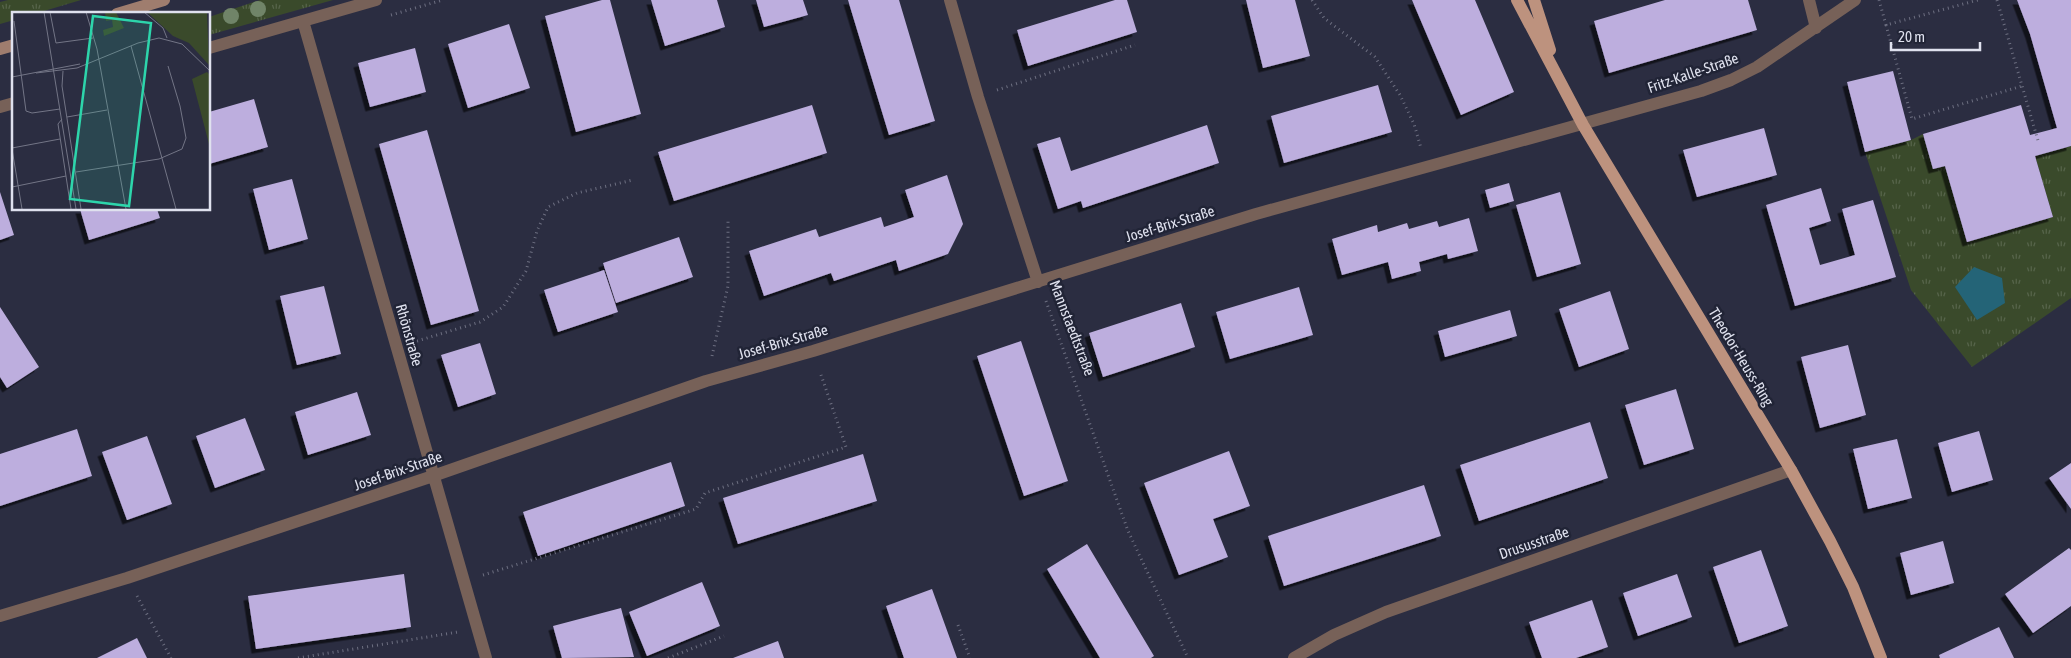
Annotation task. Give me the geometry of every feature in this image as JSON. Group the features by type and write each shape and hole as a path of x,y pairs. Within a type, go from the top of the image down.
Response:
{"main road":[{"path":"124,12 164,0"},
{"name":"Theodor-Heuss-Ring","path":"1517,0 1583,125 1791,470 1853,587 1881,658"},
{"name":"Theodor-Heuss-Ring","path":"1534,0 1560,81"},
{"path":"0,49 12,45"}],"street":[{"path":"210,48 376,0"},
{"name":"Mannstaedtstraße","path":"950,0 978,97 1038,282"},
{"path":"1808,0 1816,28"},
{"name":"Fritz-Kalle-Straße","path":"1583,125 1730,80 1772,58 1855,0"},
{"name":"Rhönstraße","path":"303,21 395,348 486,658"},
{"name":"Josef-Brix-Straße","path":"0,616 127,578 433,476 706,381 813,351 1256,214 1583,125"},
{"name":"Drususstraße","path":"1294,658 1334,635 1386,612 1791,470"}],"path":[{"path":"1312,0 1324,18 1375,57 1400,95 1410,117 1427,167"},
{"path":"1879,0 1912,119 2022,86"},
{"path":"1886,25 1978,0"},
{"path":"1997,0 2039,144"},
{"path":"978,97 1135,45"},
{"path":"395,348 480,322 503,307 526,271 537,231 548,208 578,193 633,180"},
{"path":"706,381 728,286 728,218"},
{"name":"Mannstaedtstraße","path":"1038,282 1055,324 1128,531 1188,658"},
{"path":"463,581 696,509 705,493 846,447 813,351"},
{"path":"127,578 170,658"},
{"path":"958,625 970,658"},
{"path":"298,658 476,629"},
{"path":"668,658 724,636"}],"green space":[{"path":"8,0 81,0 41,12 12,12 12,21 0,24 0,2"},
{"path":"260,0 333,0 210,35 210,17"},
{"path":"1923,134 1933,169 1945,166 1967,242 2053,217 2035,156 2071,146 2071,298 1972,367 1911,290 1865,152 1911,140"}],"water":[{"path":"1974,267 2002,278 2005,303 1977,320 1955,287"}],"building":[{"path":"602,0 610,0 641,114 576,132 545,16"},
{"path":"651,0 717,0 725,27 665,46"},
{"path":"756,0 803,0 808,15 764,27"},
{"path":"848,0 899,0 935,121 889,135"},
{"path":"1115,0 1127,0 1137,32 1028,66 1017,30"},
{"path":"1246,0 1295,0 1310,56 1263,68"},
{"path":"1412,0 1475,0 1514,92 1461,115"},
{"path":"1665,0 1748,0 1757,30 1609,73 1594,21"},
{"path":"2017,0 2071,0 2071,146 2035,156 2053,217 1967,242 1945,166 1933,169 1923,134 2021,105 2030,135 2057,128 2030,34"},
{"path":"509,24 530,88 468,108 448,44"},
{"path":"415,48 426,92 370,107 358,63"},
{"path":"1893,71 1911,140 1865,152 1847,82"},
{"path":"1378,85 1392,132 1284,163 1271,116"},
{"path":"254,99 268,147 210,164 210,112"},
{"path":"812,105 827,153 674,201 658,152"},
{"path":"1207,125 1219,163 1083,208 1081,201 1058,209 1037,144 1060,137 1071,171"},
{"path":"1764,128 1777,175 1697,197 1683,150"},
{"path":"427,130 479,311 431,325 379,144"},
{"path":"947,175 963,224 948,254 899,271 896,260 834,281 831,273 764,296 749,251 816,229 819,237 881,217 884,227 914,217 905,190"},
{"path":"292,179 308,239 269,250 253,189"},
{"path":"1509,183 1514,201 1490,208 1485,190"},
{"path":"1821,188 1831,221 1809,228 1820,265 1855,255 1842,209 1873,200 1896,277 1795,306 1766,205"},
{"path":"0,192 14,235 0,240"},
{"path":"1560,192 1581,264 1537,277 1516,205"},
{"path":"80,210 157,210 160,218 89,240"},
{"path":"1469,218 1478,251 1448,259 1447,254 1419,262 1421,271 1392,279 1388,262 1342,275 1332,239 1377,225 1378,232 1407,223 1409,229 1437,221 1439,227"},
{"path":"679,237 693,277 616,303 603,263"},
{"path":"604,270 618,312 558,332 544,290"},
{"path":"324,286 341,354 297,365 280,296"},
{"path":"1299,287 1313,335 1230,359 1216,312"},
{"path":"1610,291 1629,349 1579,367 1559,309"},
{"path":"1181,303 1195,347 1103,377 1089,333"},
{"path":"0,307 39,367 7,388 0,377"},
{"path":"1510,310 1517,336 1445,357 1438,331"},
{"path":"1021,341 1068,481 1024,496 977,356"},
{"path":"480,343 496,394 458,407 441,355"},
{"path":"1848,345 1866,415 1820,428 1801,357"},
{"path":"1676,389 1694,449 1644,465 1625,405"},
{"path":"357,392 371,435 308,455 295,412"},
{"path":"245,418 265,470 215,488 196,436"},
{"path":"1590,422 1608,478 1479,521 1460,465"},
{"path":"77,429 92,476 0,506 0,454"},
{"path":"1979,431 1993,480 1952,492 1938,443"},
{"path":"147,436 172,504 127,520 102,452"},
{"path":"1897,439 1912,498 1868,509 1853,449"},
{"path":"1229,451 1250,506 1213,519 1228,557 1179,575 1144,483"},
{"path":"863,454 877,501 738,544 723,498"},
{"path":"671,462 685,506 538,556 523,512"},
{"path":"2071,463 2071,509 2049,478"},
{"path":"1424,485 1441,536 1284,586 1268,536"},
{"path":"1943,541 1954,583 1911,595 1900,553"},
{"path":"1087,544 1154,656 1151,658 1100,658 1047,569"},
{"path":"2069,548 2071,550 2071,606 2033,633 2005,594"},
{"path":"1761,550 1788,626 1739,643 1713,567"},
{"path":"404,574 411,627 256,649 248,596"},
{"path":"1677,574 1692,617 1638,636 1623,593"},
{"path":"702,582 720,626 647,656 629,612"},
{"path":"932,589 957,658 904,658 886,606"},
{"path":"1592,600 1608,647 1576,658 1542,658 1529,622"},
{"path":"621,608 634,657 562,658 553,626"},
{"path":"1999,627 2014,658 1940,658 1939,655"},
{"path":"137,638 147,658 97,658"},
{"path":"778,641 784,658 733,658"}]}
